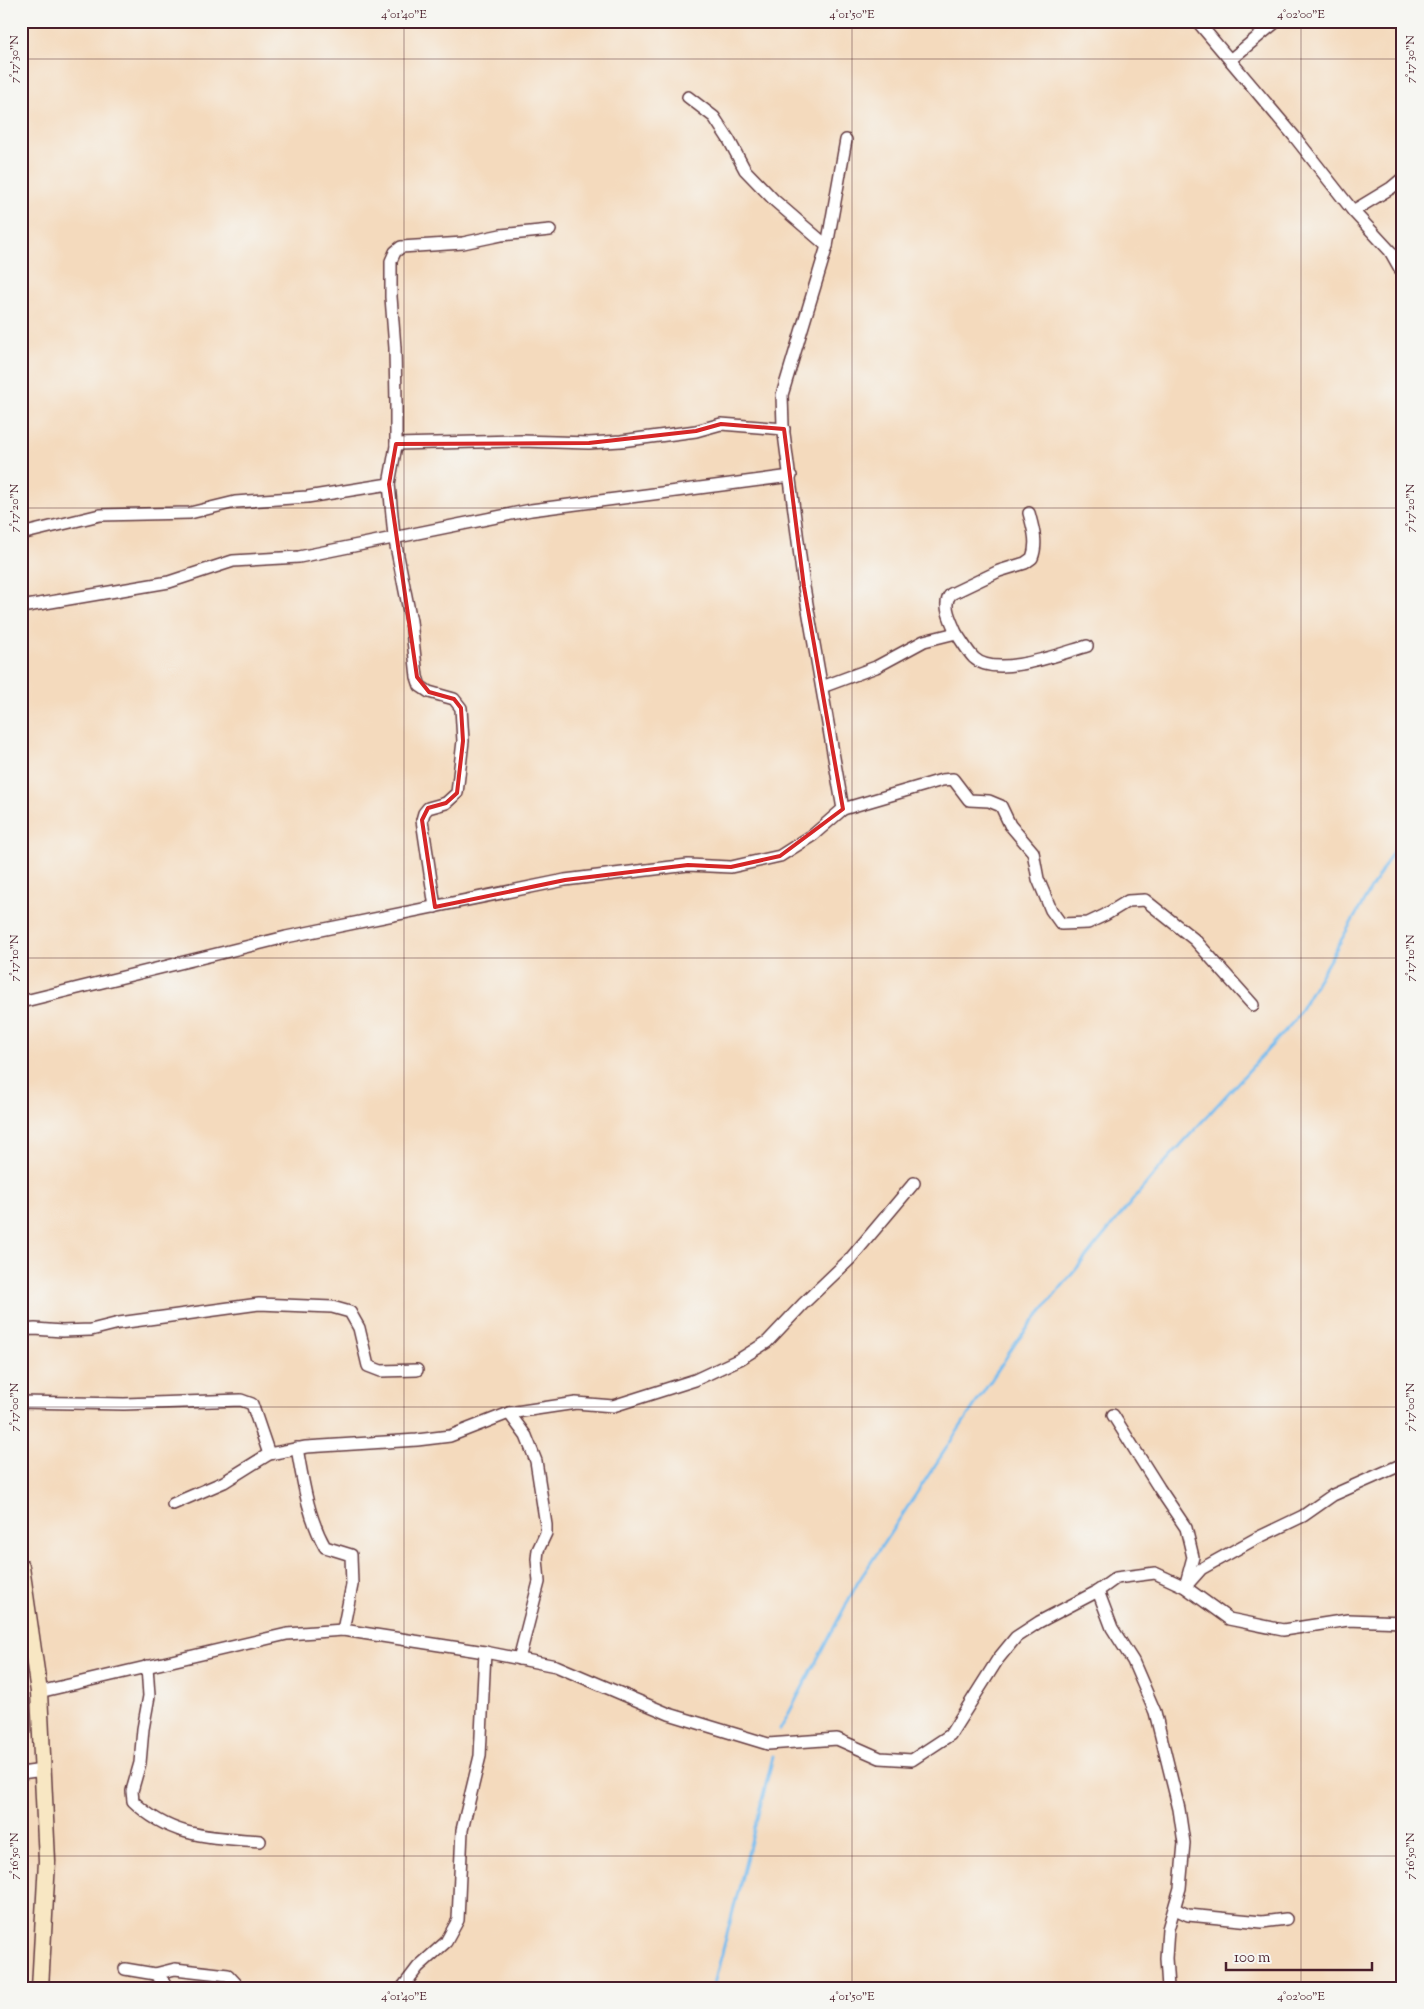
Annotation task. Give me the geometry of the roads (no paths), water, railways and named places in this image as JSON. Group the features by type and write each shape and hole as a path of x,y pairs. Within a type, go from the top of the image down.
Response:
{"main road":[{"path":"22,1572 39,1692 47,1861 40,1988"}],"street":[{"path":"1197,21 1294,136 1353,211 1390,251 1403,274"},
{"path":"1230,60 1277,21"},
{"path":"688,98 714,117 745,170 775,201 828,246"},
{"path":"843,809 804,587 784,428 782,395 828,246 846,140"},
{"path":"1353,211 1391,188 1403,178"},
{"path":"435,907 422,820 424,812 428,808 446,804 457,793 464,740 461,708 454,699 429,692 420,686 417,676 411,621 394,536 389,484 396,444 395,348 391,297 391,262 395,252 401,247 410,245 463,242 501,235 550,230"},
{"path":"396,444 521,441 559,444 589,443 621,441 696,431 721,424 784,428"},
{"path":"21,607 169,582 234,561 298,557 394,536 531,510 791,476"},
{"path":"21,534 100,515 190,513 235,502 307,497 389,484"},
{"path":"1029,513 1034,529 1035,544 1032,558 1025,563 999,571 951,594 947,598 946,604 956,633 975,659 986,665 1017,665 1088,646"},
{"path":"822,687 876,667 924,641 956,633"},
{"path":"21,1002 286,937 565,880 688,865 731,867 780,856 813,835 843,809 942,780 953,779 969,800 989,801 1001,806 1010,825 1033,852 1038,879 1051,910 1061,924 1088,923 1105,915 1128,900 1145,900 1195,940 1253,1004"},
{"path":"173,1504 224,1482 269,1454 297,1448 450,1436 508,1413 576,1403 613,1406 695,1380 740,1359 767,1342 850,1259 914,1183"},
{"path":"21,1330 91,1330 119,1323 259,1304 332,1306 350,1312 359,1328 368,1366 381,1371 417,1370"},
{"path":"21,1402 124,1404 241,1400 252,1404 269,1454"},
{"path":"508,1413 526,1436 536,1461 546,1524 546,1533 538,1550 539,1582 518,1659"},
{"path":"1113,1415 1186,1528 1193,1557 1185,1588"},
{"path":"297,1448 304,1490 319,1537 325,1547 351,1555 352,1584 343,1630"},
{"path":"1185,1588 1200,1569 1303,1516 1333,1495 1403,1464"},
{"path":"39,1692 287,1634 343,1630 485,1652 556,1666 668,1714 768,1744 837,1738 880,1758 912,1760 950,1735 998,1659 1016,1637 1039,1622 1098,1591 1116,1578 1155,1573 1185,1588 1229,1619 1283,1630 1348,1620 1403,1622"},
{"path":"1098,1591 1112,1628 1133,1661 1154,1712 1179,1809 1184,1843 1180,1888 1168,1929 1166,1958 1168,1988"},
{"path":"402,1988 418,1967 446,1942 458,1920 462,1830 480,1756 485,1652"},
{"path":"147,1666 149,1696 143,1729 140,1763 132,1791 133,1801 152,1818 184,1832 217,1838 260,1841"},
{"path":"21,1772 43,1770"},
{"path":"1175,1909 1188,1916 1262,1922 1286,1919"},
{"path":"125,1970 155,1974 175,1969 228,1975 240,1988"},
{"path":"155,1974 164,1982 166,1988"}],"waterway":[{"path":"780,1730 858,1582 1017,1341 1156,1172 1294,1021 1403,834"},
{"path":"713,1988 773,1757"}]}
